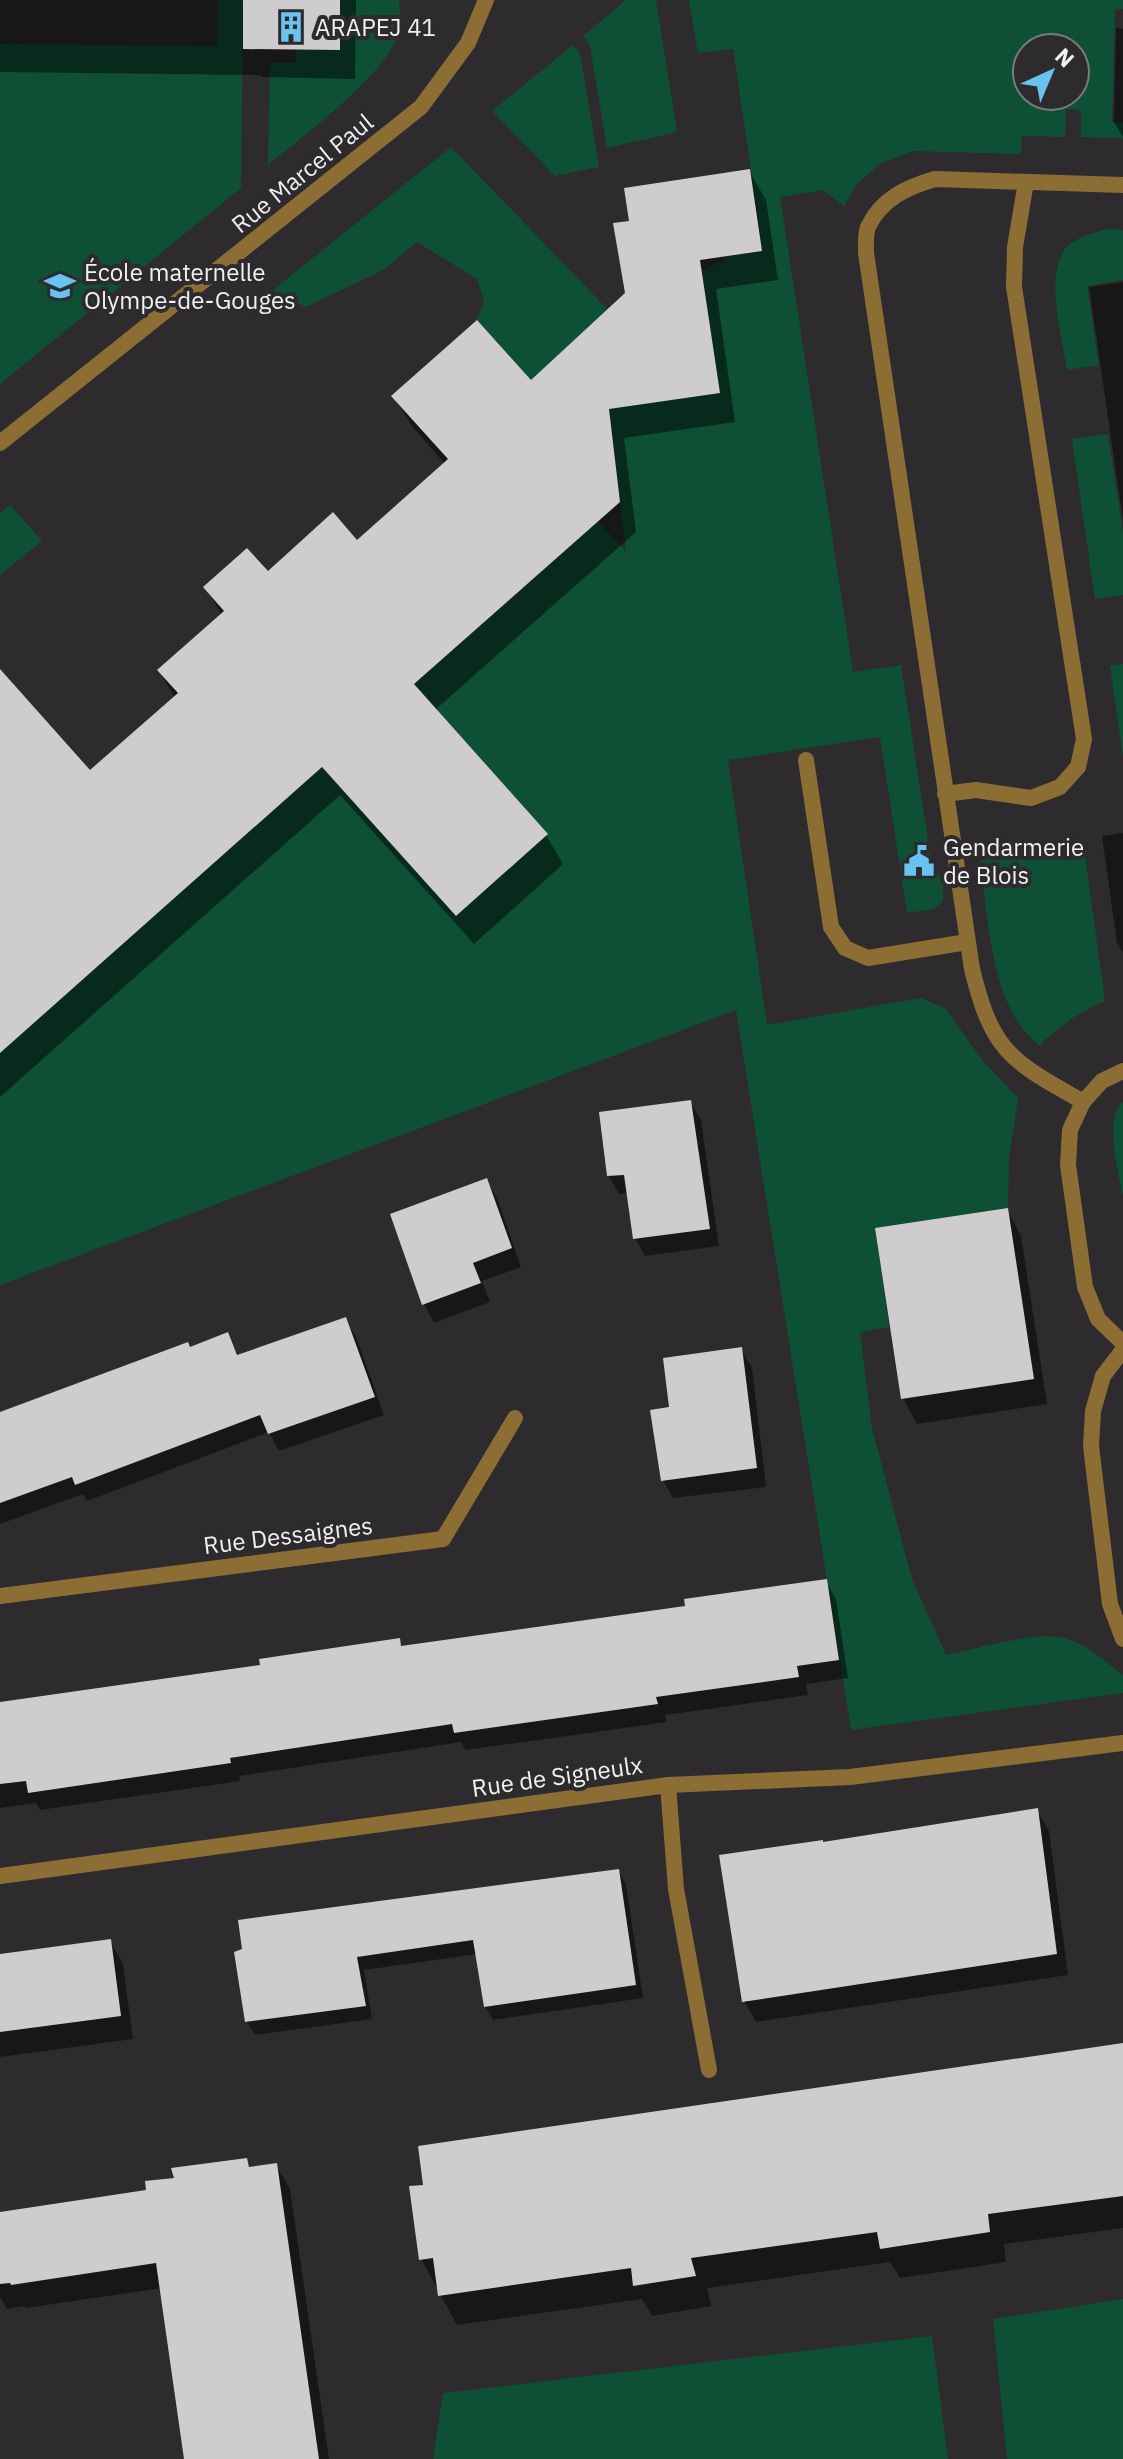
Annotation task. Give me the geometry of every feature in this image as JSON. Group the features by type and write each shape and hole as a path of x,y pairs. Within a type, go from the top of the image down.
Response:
{"street":[{"name":"Rue Marcel Paul","path":"0,443 421,107 468,43 486,0"},
{"path":"1083,1102 1028,1069 1005,1048 982,1008 972,969 869,285 867,229 882,207 907,187 935,179 1123,185"},
{"path":"945,794 976,790 1031,798 1060,787 1078,767 1084,739 1014,287 1015,247 1026,182"},
{"path":"806,760 831,927 845,948 868,958 967,942"},
{"path":"1123,1071 1102,1081 1083,1102 1070,1130 1068,1165 1085,1287 1098,1319 1123,1343"},
{"path":"1123,1350 1103,1376 1093,1411 1091,1446 1110,1604 1123,1639"},
{"name":"Rue Dessaignes","path":"0,1596 443,1539 515,1418"},
{"name":"Rue de Signeulx","path":"0,1876 668,1785 850,1777 1123,1743"},
{"path":"668,1785 676,1889 709,2070"}],"green space":[{"name":"École maternelle Olympe-de-Gouges","path":"218,0 243,0 241,188 0,384 0,44 217,46"},
{"path":"340,0 399,0 401,25 395,42 366,81 268,165 270,63 296,63 296,50 340,50"},
{"path":"626,0 656,0 677,132 607,148 590,45 583,36"},
{"path":"689,0 1123,0 1123,9 1115,10 1112,122 1123,123 1123,138 1081,137 1081,112 1091,112 1091,32 1011,32 1011,112 1066,112 1065,137 1022,136 1021,154 914,151 881,163 857,184 844,206 823,190 780,197 853,672 901,665 931,860 943,884 943,901 934,909 907,913 880,737 728,760 767,1025 921,998 945,1008 983,1061 1018,1098 1009,1157 1008,1208 875,1228 889,1327 860,1332 872,1428 912,1579 946,1655 1032,1637 1058,1637 1076,1642 1123,1675 1123,1693 851,1730 736,1010 0,1285 0,1053 282,723 455,915 547,834 377,642 473,632 598,521 626,552 610,419 531,380 477,320 484,301 477,279 417,242 383,270 306,307 273,290 451,147 640,343 649,403 719,393 702,270 723,261 732,241 761,236 733,49 698,53"},
{"path":"573,45 580,53 599,167 555,176 492,111"},
{"path":"1107,229 1123,230 1123,280 1087,286 1099,365 1067,370 1055,294 1058,265 1071,243"},
{"path":"1108,434 1123,532 1123,595 1095,599 1072,439"},
{"path":"10,505 42,541 0,575 0,513"},
{"path":"1123,664 1123,757 1110,666"},
{"path":"979,846 1032,859 1056,857 1084,848 1105,1001 1070,1020 1039,1046 1022,1028 1011,1009 995,965"},
{"path":"1123,1102 1123,1196 1113,1132 1117,1109"},
{"path":"1123,2299 1123,2459 1007,2459 993,2319"},
{"path":"932,2336 948,2459 433,2459 443,2393"}],"building":[{"name":"ARAPEJ 41","path":"243,0 340,0 340,50 243,49"},
{"path":"750,169 762,251 700,260 720,393 609,409 620,502 414,684 548,834 456,916 322,767 0,1053 0,669 90,770 178,693 157,670 224,611 203,587 247,548 268,571 333,512 357,540 448,459 391,396 477,320 531,380 625,293 613,223 629,221 624,188"},
{"path":"691,1100 710,1229 633,1239 624,1175 607,1176 599,1112"},
{"path":"487,1178 512,1248 473,1263 481,1283 422,1305 390,1214"},
{"path":"1008,1208 1034,1379 901,1399 875,1228"},
{"path":"346,1317 375,1397 268,1434 260,1415 75,1485 72,1477 0,1503 0,1412 188,1342 190,1347 228,1332 237,1355"},
{"path":"742,1347 757,1468 661,1481 650,1410 669,1407 663,1358"},
{"path":"827,1579 839,1660 797,1666 799,1677 656,1697 658,1704 454,1733 452,1724 230,1758 231,1763 28,1793 26,1781 0,1784 0,1702 260,1665 259,1659 400,1638 401,1646 685,1606 684,1599"},
{"path":"1038,1808 1057,1954 742,2002 719,1855"},
{"path":"619,1869 636,1985 484,2007 473,1940 357,1957 366,2006 245,2022 234,1952 242,1949 238,1920"},
{"path":"111,1939 121,2016 0,2032 0,1954"},
{"path":"1123,2043 1123,2196 988,2214 990,2232 880,2249 877,2232 691,2258 696,2276 633,2286 631,2268 438,2296 433,2258 419,2260 409,2186 423,2185 418,2146"},
{"path":"247,2158 249,2167 277,2163 319,2459 184,2459 156,2263 11,2285 0,2284 0,2212 146,2190 145,2181 174,2178 171,2168"}],"place":[{"name":"ARAPEJ 41","path":"291,27"},
{"name":"École maternelle Olympe-de-Gouges","path":"60,286"},
{"name":"Gendarmerie de Blois","path":"919,861"}]}
